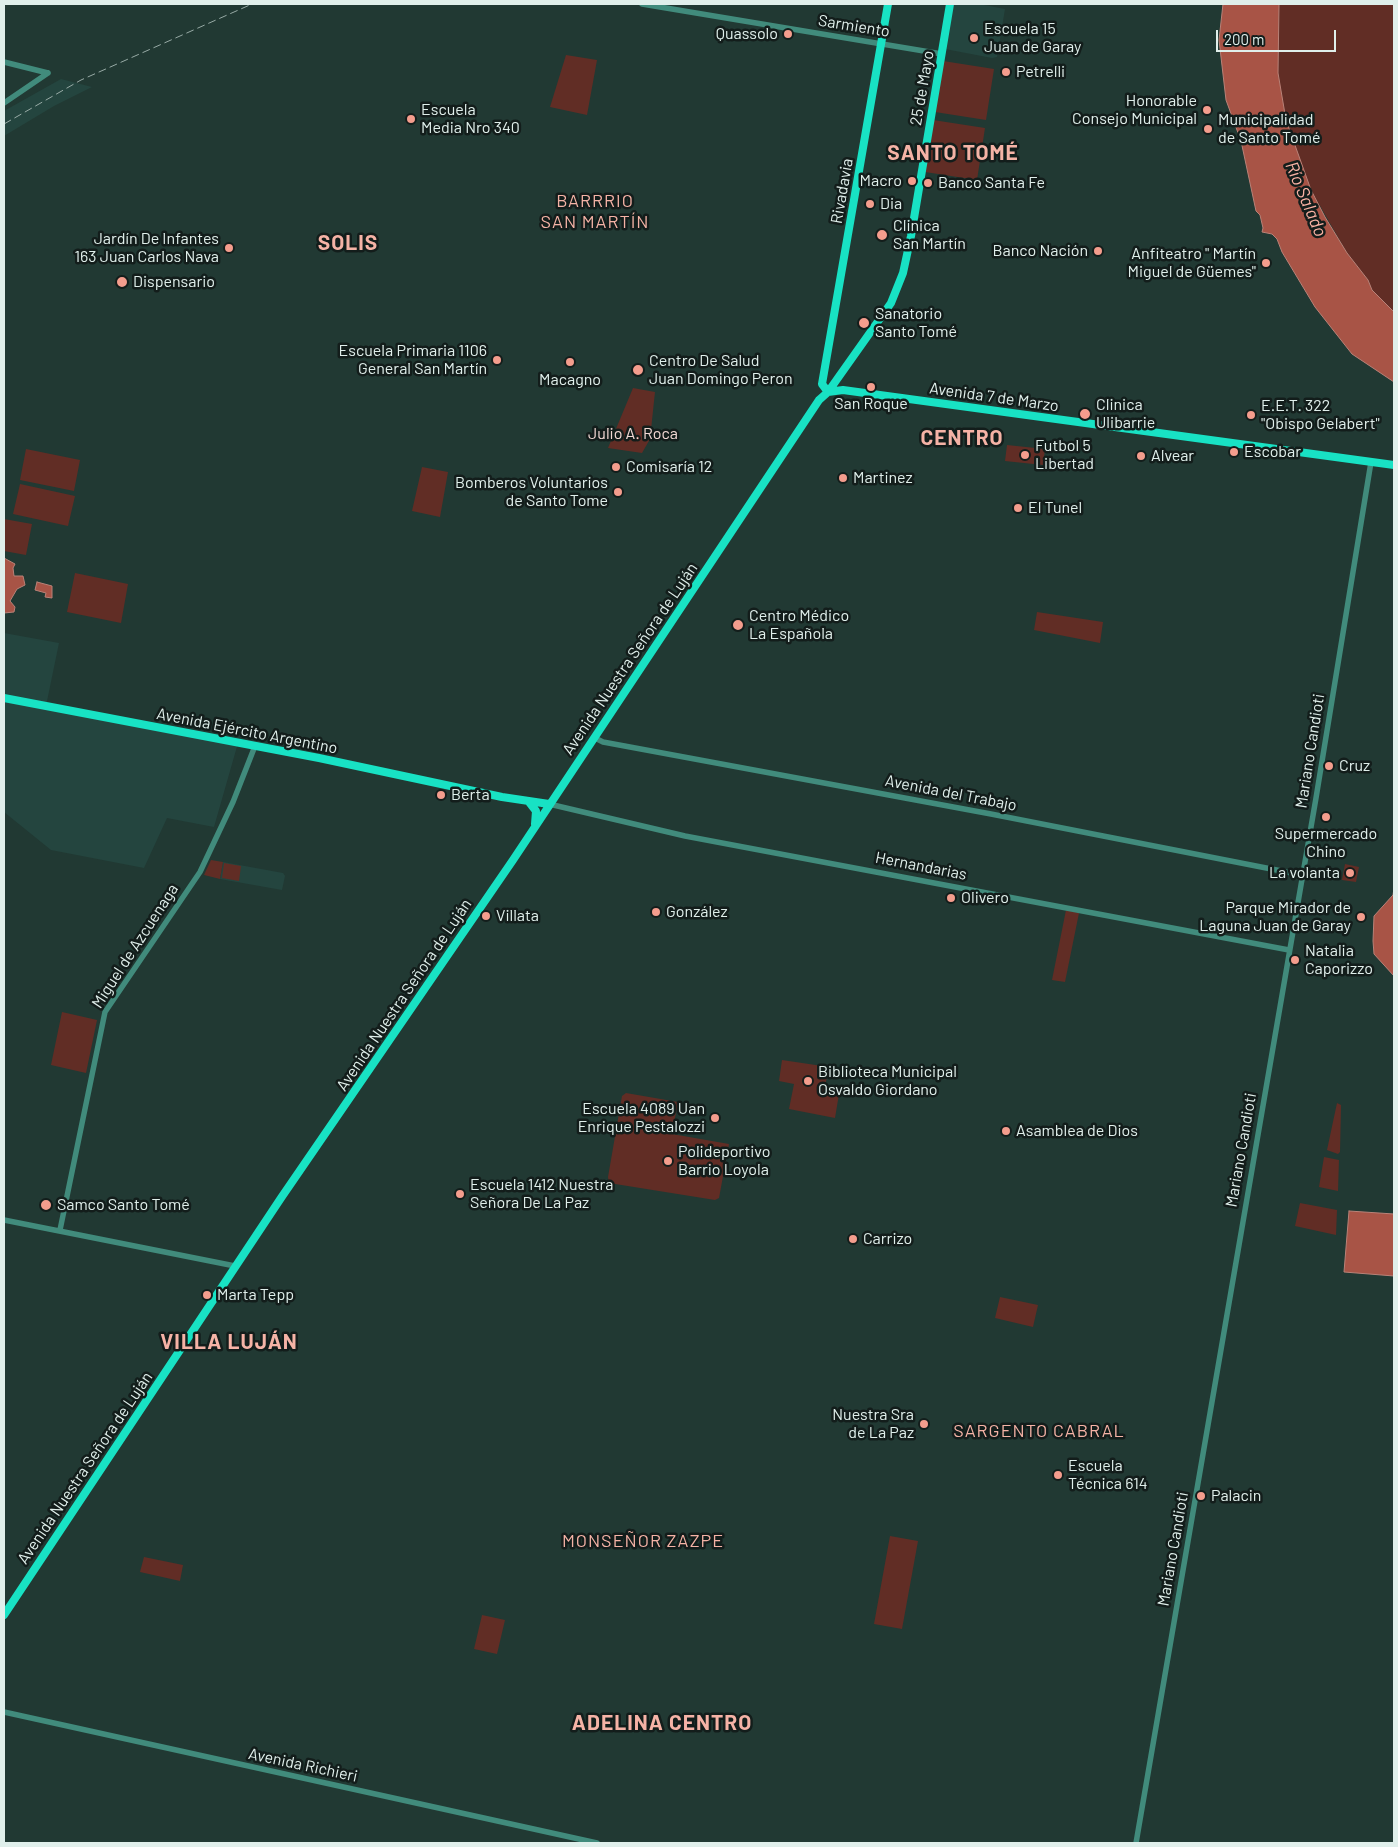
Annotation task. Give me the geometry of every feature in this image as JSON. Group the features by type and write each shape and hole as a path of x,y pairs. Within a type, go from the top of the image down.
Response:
{"main road":[{"name":"Rivadavia","path":"828,392 822,384 888,4"},
{"name":"25 de Mayo","path":"828,392 891,303 899,287 911,236 950,4"},
{"name":"Avenida 7 de Marzo","path":"828,392 842,390 1394,465"},
{"name":"Avenida Nuestra Señora de Luján","path":"4,1615 235,1266 595,738 819,400 828,392"},
{"name":"Avenida Ejército Argentino","path":"4,698 255,746 529,802 549,804"},
{"name":"Avenida Ejército Argentino","path":"486,792 534,799 549,804"},
{"path":"529,802 536,811 534,827"}],"street":[{"name":"Sarmiento","path":"642,4 942,54"},
{"path":"4,62 48,73 4,103"},
{"name":"Mariano Candioti","path":"1136,1843 1372,462"},
{"name":"Avenida del Trabajo","path":"595,738 602,742 990,814 1302,876"},
{"name":"Miguel de Azcuenaga","path":"60,1230 105,1012 200,872 255,746"},
{"name":"Hernandarias","path":"549,804 685,836 1289,950"},
{"path":"4,1220 235,1266"},
{"name":"Avenida Richieri","path":"4,1712 598,1843"}],"shaded area":[{"name":"Escuela 15 Juan de Garay","path":"953,4 979,4 1005,9 997,57 992,58 945,49"},
{"path":"61,79 92,87 54,106 4,136 4,111"},
{"path":"4,633 59,643 46,706 238,743 214,827 167,818 144,868 51,850 4,812"},
{"path":"223,862 283,873 285,876 282,890 220,879"}],"green space":[{"path":"1279,4 1394,4 1394,312 1372,290 1368,280 1347,253 1311,190 1296,151 1281,98 1278,73"},
{"path":"566,55 597,60 587,115 550,107"},
{"path":"943,61 994,69 986,120 935,112"},
{"path":"933,120 985,128 977,180 925,172"},
{"name":"Julio A. Roca","path":"633,388 655,392 650,439 642,453 608,448"},
{"name":"Futbol 5 Libertad","path":"1007,445 1045,449 1043,465 1005,461"},
{"path":"26,449 80,460 74,491 20,480"},
{"path":"422,467 448,472 440,517 412,511"},
{"path":"20,484 75,496 68,526 13,514"},
{"path":"4,519 32,524 26,555 4,551"},
{"path":"75,573 128,584 121,623 67,612"},
{"path":"1037,612 1103,622 1100,643 1034,630"},
{"path":"211,860 223,862 220,879 204,875"},
{"path":"224,863 241,866 239,881 222,878"},
{"name":"La volanta","path":"1345,864 1359,867 1356,882 1342,880"},
{"path":"1066,910 1079,913 1065,982 1052,980"},
{"path":"62,1012 97,1020 86,1073 51,1065"},
{"path":"782,1060 829,1067 824,1091 839,1094 835,1118 789,1109 794,1084 779,1081"},
{"name":"Polideportivo Barrio Loyola","path":"626,1093 678,1102 672,1134 729,1144 719,1198 715,1200 609,1183 608,1177 622,1096"},
{"path":"1337,1103 1341,1105 1340,1152 1338,1154 1327,1150"},
{"path":"1324,1157 1339,1160 1338,1191 1319,1187"},
{"path":"1300,1203 1337,1210 1336,1235 1295,1226"},
{"path":"1000,1297 1038,1305 1033,1327 995,1318"},
{"path":"890,1536 918,1541 902,1629 874,1624"},
{"path":"144,1557 183,1565 180,1581 140,1572"},
{"path":"482,1615 505,1620 497,1654 474,1649"}],"water":[{"name":"Río Salado","path":"1223,4 1279,4 1278,73 1286,120 1311,190 1325,217 1347,253 1368,280 1372,290 1394,312 1394,382 1352,354 1315,307 1282,252 1277,239 1272,234 1262,232 1260,215 1256,211 1241,141 1226,100 1219,40"},
{"path":"4,558 15,564 13,568 14,576 23,576 25,585 17,589 10,601 15,607 14,612 4,613"},
{"path":"37,582 52,586 52,598 45,597 46,593 35,590"},
{"path":"1394,888 1394,976 1374,954 1373,941 1374,916 1393,895"},
{"path":"1349,1211 1394,1214 1394,1276 1344,1272"}],"railway":[{"path":"4,124 81,80 252,4"}],"place":[{"name":"Quassolo","path":"788,34"},
{"name":"Escuela 15 Juan de Garay","path":"974,38"},
{"name":"Petrelli","path":"1006,72"},
{"name":"Honorable Consejo Municipal","path":"1207,110"},
{"name":"Escuela Media Nro 340","path":"411,119"},
{"name":"Municipalidad de Santo Tomé","path":"1208,129"},
{"name":"Macro","path":"912,181"},
{"name":"Banco Santa Fe","path":"928,183"},
{"name":"Dia","path":"870,204"},
{"name":"Clinica San Martín","path":"882,235"},
{"name":"Jardín De Infantes 163 Juan Carlos Nava","path":"229,248"},
{"name":"Banco Nación","path":"1098,251"},
{"name":"Anfiteatro \" Martín Miguel de Güemes\"","path":"1266,263"},
{"name":"Dispensario","path":"122,282"},
{"name":"Sanatorio Santo Tomé","path":"864,323"},
{"name":"Escuela Primaria 1106 General San Martín","path":"497,360"},
{"name":"Macagno","path":"570,362"},
{"name":"Centro De Salud Juan Domingo Peron","path":"638,370"},
{"name":"San Roque","path":"871,387"},
{"name":"Clinica Ulibarrie","path":"1085,414"},
{"name":"E.E.T. 322 \"Obispo Gelabert\"","path":"1251,415"},
{"name":"Escobar","path":"1234,452"},
{"name":"Futbol 5 Libertad","path":"1025,455"},
{"name":"Alvear","path":"1141,456"},
{"name":"Comisaría 12","path":"616,467"},
{"name":"Martinez","path":"843,478"},
{"name":"Bomberos Voluntarios de Santo Tome","path":"618,492"},
{"name":"El Tunel","path":"1018,508"},
{"name":"Centro Médico La Española","path":"738,625"},
{"name":"Cruz","path":"1329,766"},
{"name":"Berta","path":"441,795"},
{"name":"Supermercado Chino","path":"1326,817"},
{"name":"La volanta","path":"1350,873"},
{"name":"Olivero","path":"951,898"},
{"name":"González","path":"656,912"},
{"name":"Villata","path":"486,916"},
{"name":"Parque Mirador de Laguna Juan de Garay","path":"1361,917"},
{"name":"Natalia Caporizzo","path":"1295,960"},
{"name":"Biblioteca Municipal Osvaldo Giordano","path":"808,1081"},
{"name":"Escuela 4089 Uan Enrique Pestalozzi","path":"715,1118"},
{"name":"Asamblea de Dios","path":"1006,1131"},
{"name":"Polideportivo Barrio Loyola","path":"668,1161"},
{"name":"Escuela 1412 Nuestra Señora De La Paz","path":"460,1194"},
{"name":"Samco Santo Tomé","path":"46,1205"},
{"name":"Carrizo","path":"853,1239"},
{"name":"Marta Tepp","path":"207,1295"},
{"name":"Nuestra Sra de La Paz","path":"924,1424"},
{"name":"Escuela Técnica 614","path":"1058,1475"},
{"name":"Palacin","path":"1201,1496"}],"district":[{"name":"SANTO TOMÉ","path":"953,153"},
{"name":"BARRRIO SAN MARTÍN","path":"595,211"},
{"name":"SOLIS","path":"348,243"},
{"name":"CENTRO","path":"962,438"},
{"name":"VILLA LUJÁN","path":"229,1342"},
{"name":"SARGENTO CABRAL","path":"1039,1431"},
{"name":"MONSEÑOR ZAZPE","path":"643,1541"},
{"name":"ADELINA CENTRO","path":"662,1723"}]}
